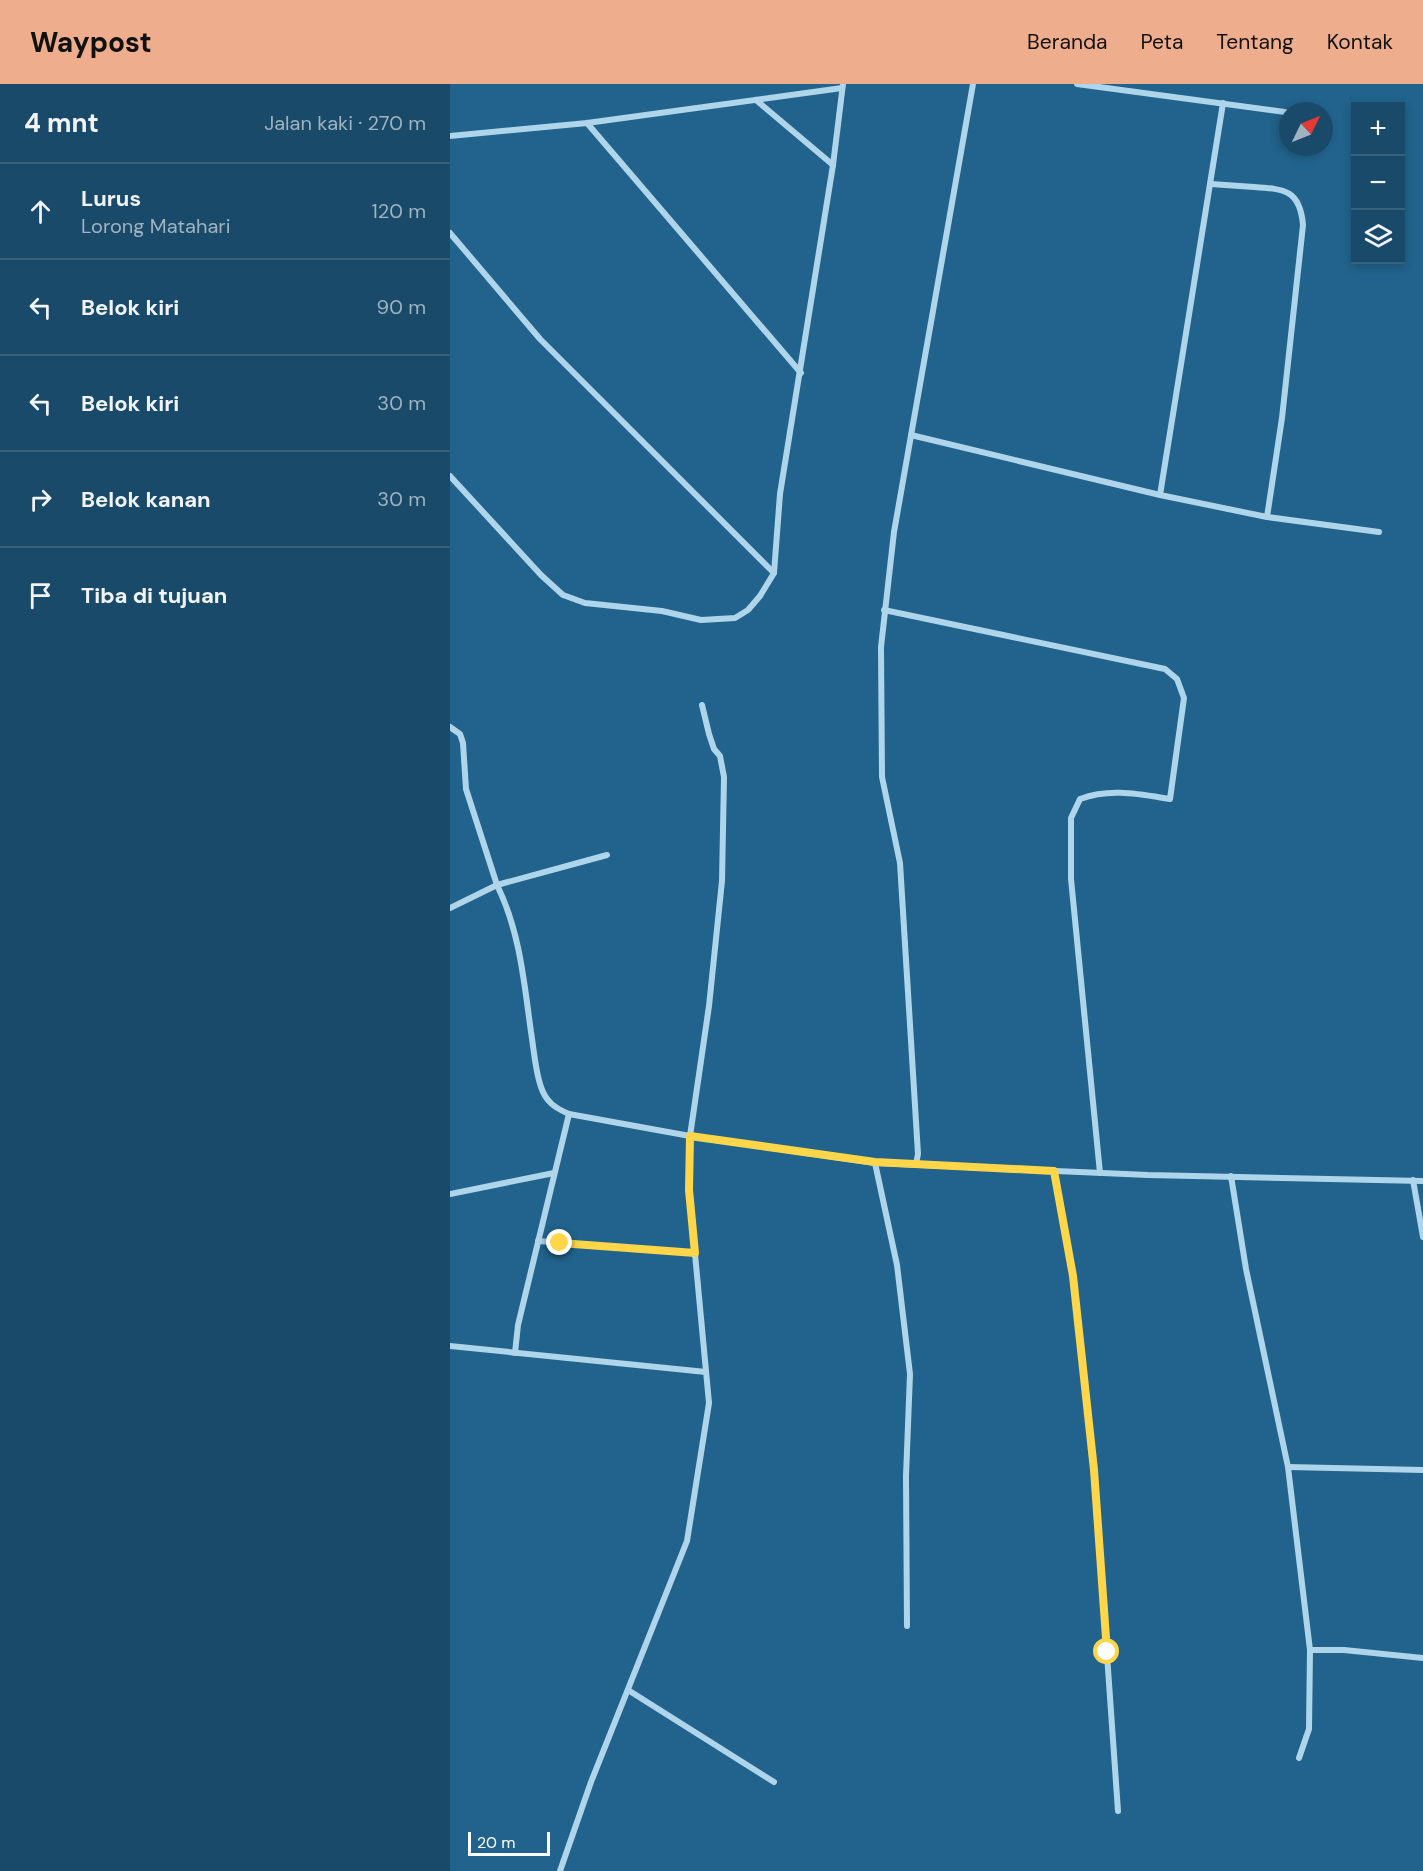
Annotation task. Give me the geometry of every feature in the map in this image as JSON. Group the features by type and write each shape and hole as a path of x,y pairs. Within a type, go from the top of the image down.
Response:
{"street":[{"path":"916,1164 918,1154 900,863 882,777 881,647 894,532 973,84"},
{"path":"1077,84 1279,111"},
{"path":"450,136 587,123 842,86 833,165 780,494 774,573 748,610 735,618 701,620 662,611 585,603 563,595 541,575 450,476"},
{"path":"756,100 833,165"},
{"path":"1160,495 1223,103"},
{"path":"587,123 801,373"},
{"path":"1211,184 1282,189 1294,197 1302,210 1303,225 1282,418 1267,517"},
{"path":"450,233 540,339 774,573"},
{"path":"911,435 1160,495 1267,517 1378,532"},
{"path":"884,610 1165,669 1177,679 1184,698 1170,799 1119,791 1095,794 1080,800 1071,818 1071,879 1100,1173"},
{"path":"560,1871 591,1782 687,1542 709,1402 689,1190 690,1136 709,1006 722,881 724,777 720,756 708,734 702,705"},
{"path":"450,726 460,734 463,743 466,789 519,946 535,1063 541,1088 551,1105 569,1114 690,1136 875,1162 1100,1173 1423,1181"},
{"path":"450,908 497,885 607,855"},
{"path":"515,1353 518,1325 569,1114"},
{"path":"875,1162 897,1265 910,1374 906,1476 907,1626"},
{"path":"1054,1171 1073,1276 1094,1470 1118,1810"},
{"path":"450,1194 554,1173"},
{"path":"1231,1176 1246,1269 1288,1467 1310,1650 1309,1729 1299,1758"},
{"path":"1413,1180 1423,1237"},
{"path":"538,1241 695,1253"},
{"path":"450,1346 706,1372"},
{"path":"1288,1467 1423,1470"},
{"path":"1310,1650 1344,1650 1423,1658"},
{"path":"628,1690 774,1782"}],"route":[{"path":"560,1243 695,1253 689,1190 690,1136 875,1162 1054,1171 1073,1276 1094,1470 1107,1652"}]}
